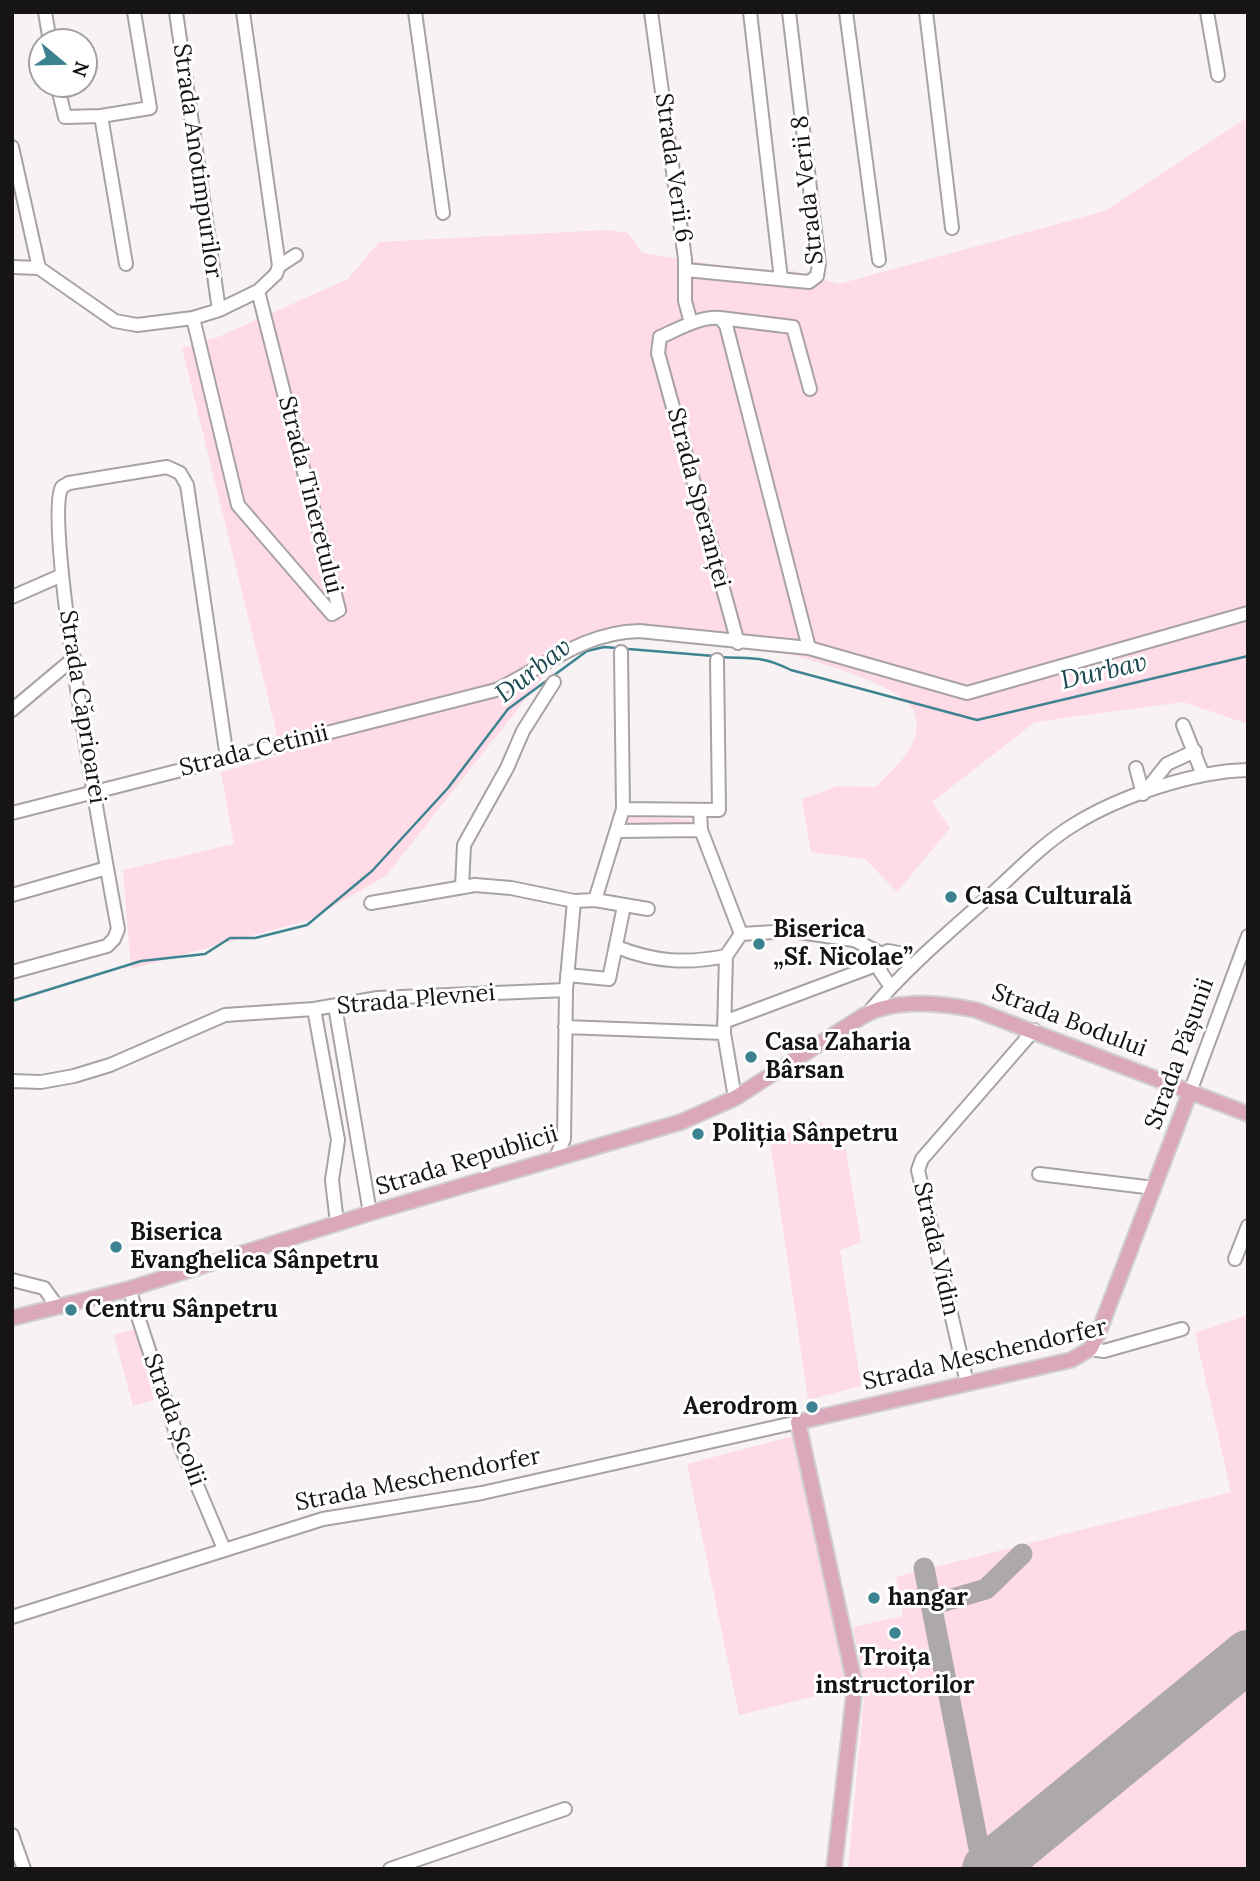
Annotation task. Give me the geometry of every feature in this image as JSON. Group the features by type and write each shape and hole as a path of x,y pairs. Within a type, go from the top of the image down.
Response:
{"main road":[{"name":"Strada Bodului","path":"869,1012 887,995 976,1010 1248,1114"},
{"name":"Strada Republicii","path":"12,1318 129,1289 370,1213 681,1122 735,1098 869,1012"},
{"name":"Strada Pășunii","path":"1090,1349 1190,1092"},
{"name":"Strada Meschendorfer","path":"798,1422 1071,1360 1090,1349"},
{"path":"798,1422 855,1685 834,1869"}],"street":[{"path":"60,98 65,117 101,116 150,108 134,12"},
{"name":"Strada Anotimpurilor","path":"176,12 219,310"},
{"path":"12,267 39,268 115,321 137,325 194,318 219,310 258,290 276,274 278,266 243,12"},
{"path":"415,12 443,213"},
{"name":"Strada Verii 6","path":"652,12 686,270 685,301 691,323"},
{"path":"750,12 781,279"},
{"name":"Strada Verii 8","path":"686,270 809,282 817,276 819,264 789,12"},
{"path":"846,12 879,260"},
{"path":"926,12 952,228"},
{"path":"1207,12 1218,75"},
{"path":"101,116 126,264"},
{"path":"12,147 39,268"},
{"path":"278,266 296,255"},
{"name":"Strada Tineretului","path":"194,318 238,505 332,614 340,610 258,290"},
{"path":"720,318 726,325 810,648"},
{"path":"691,323 720,318 793,327 810,389"},
{"name":"Strada Speranței","path":"691,323 660,337 658,353 738,643"},
{"name":"Strada Căprioarei","path":"12,972 107,946 118,929 61,576 57,501 62,486 167,467 180,473 187,485 227,758"},
{"path":"12,597 61,576"},
{"name":"Strada Cetinii","path":"12,813 496,690 544,663 611,632 639,631 738,643 810,648 967,693 1248,613"},
{"path":"595,900 623,809 621,653"},
{"path":"12,710 74,657"},
{"path":"623,809 717,811 721,805 717,660"},
{"path":"462,887 464,845 507,768 523,731 554,682"},
{"path":"1183,725 1203,775"},
{"path":"1143,794 1167,764 1195,751"},
{"path":"1136,768 1143,794"},
{"path":"887,995 911,967 1059,836 1094,814 1143,794 1203,775 1248,770"},
{"path":"700,811 701,830 741,934"},
{"path":"618,831 701,830"},
{"path":"12,895 107,868"},
{"path":"371,903 462,887 511,888 574,901 595,900 648,909"},
{"path":"556,1157 564,1139 566,990 574,901"},
{"path":"567,975 609,979 624,906"},
{"path":"741,934 792,931 854,940 880,959"},
{"path":"735,1098 724,1027 726,956 741,934"},
{"name":"Strada Pășunii","path":"1190,1092 1248,936"},
{"path":"617,947 646,958 664,961 693,961 726,956"},
{"path":"565,1027 724,1027 880,959 888,951 899,953 911,967"},
{"path":"880,959 880,971 887,995"},
{"name":"Strada Plevnei","path":"337,1223 332,1180 338,1140 314,1009 378,998 566,990"},
{"path":"335,1006 370,1213"},
{"path":"12,1081 41,1082 98,1068 225,1015 314,1009"},
{"name":"Strada Vidin","path":"967,1383 918,1170 922,1159 1034,1030"},
{"path":"564,1139 576,1152"},
{"path":"1039,1174 1154,1188"},
{"path":"1235,1259 1248,1226"},
{"path":"12,1280 26,1281 44,1288 57,1306"},
{"name":"Strada Școlii","path":"129,1289 180,1445 224,1549"},
{"name":"Strada Meschendorfer","path":"1090,1349 1104,1351 1182,1329"},
{"name":"Strada Meschendorfer","path":"12,1617 340,1514 495,1490 798,1422"},
{"path":"390,1869 565,1809"},
{"path":"12,1835 24,1869"}],"shaded area":[{"path":"1248,117 1248,724 1183,702 1035,722 932,802 950,828 897,892 865,859 811,852 802,799 838,786 876,787 892,771 907,754 916,734 914,711 899,696 831,666 739,642 659,627 626,625 609,628 569,644 386,876 309,920 131,969 123,870 234,844 221,772 282,755 182,348 218,337 348,279 379,242 607,230 628,233 642,253 736,268 794,271 839,284 1105,211"},
{"path":"625,817 689,819 694,824 622,828"},
{"path":"810,1118 843,1133 861,1242 840,1250 861,1386 808,1400 770,1140 791,1132"},
{"path":"1248,1315 1248,1869 848,1869 865,1687 853,1627 903,1616 896,1577 1231,1492 1195,1333"},
{"path":"135,1329 154,1400 133,1406 114,1335"},
{"path":"798,1435 852,1687 739,1715 687,1464"}],"waterway":[{"name":"Durbav","path":"12,1001 141,961 205,954 230,938 255,938 307,925 372,871 448,788 508,709 587,651 604,647 714,656"},
{"name":"Durbav","path":"720,657 764,660 791,670 977,720 1248,656"}],"taxiway":[{"path":"931,1605 986,1589 1022,1554"},
{"path":"924,1568 983,1869"}],"runway":[{"path":"988,1869 1248,1656"}],"place":[{"name":"Casa Culturală","path":"951,897"},
{"name":"Biserica „Sf. Nicolae”","path":"759,944"},
{"name":"Casa Zaharia Bârsan","path":"751,1057"},
{"name":"Poliția Sânpetru","path":"698,1134"},
{"name":"Biserica Evanghelica Sânpetru","path":"116,1247"},
{"name":"Centru Sânpetru","path":"71,1310"},
{"name":"Aerodrom","path":"812,1407"},
{"name":"hangar","path":"874,1598"},
{"name":"Troița instructorilor","path":"895,1633"}]}
